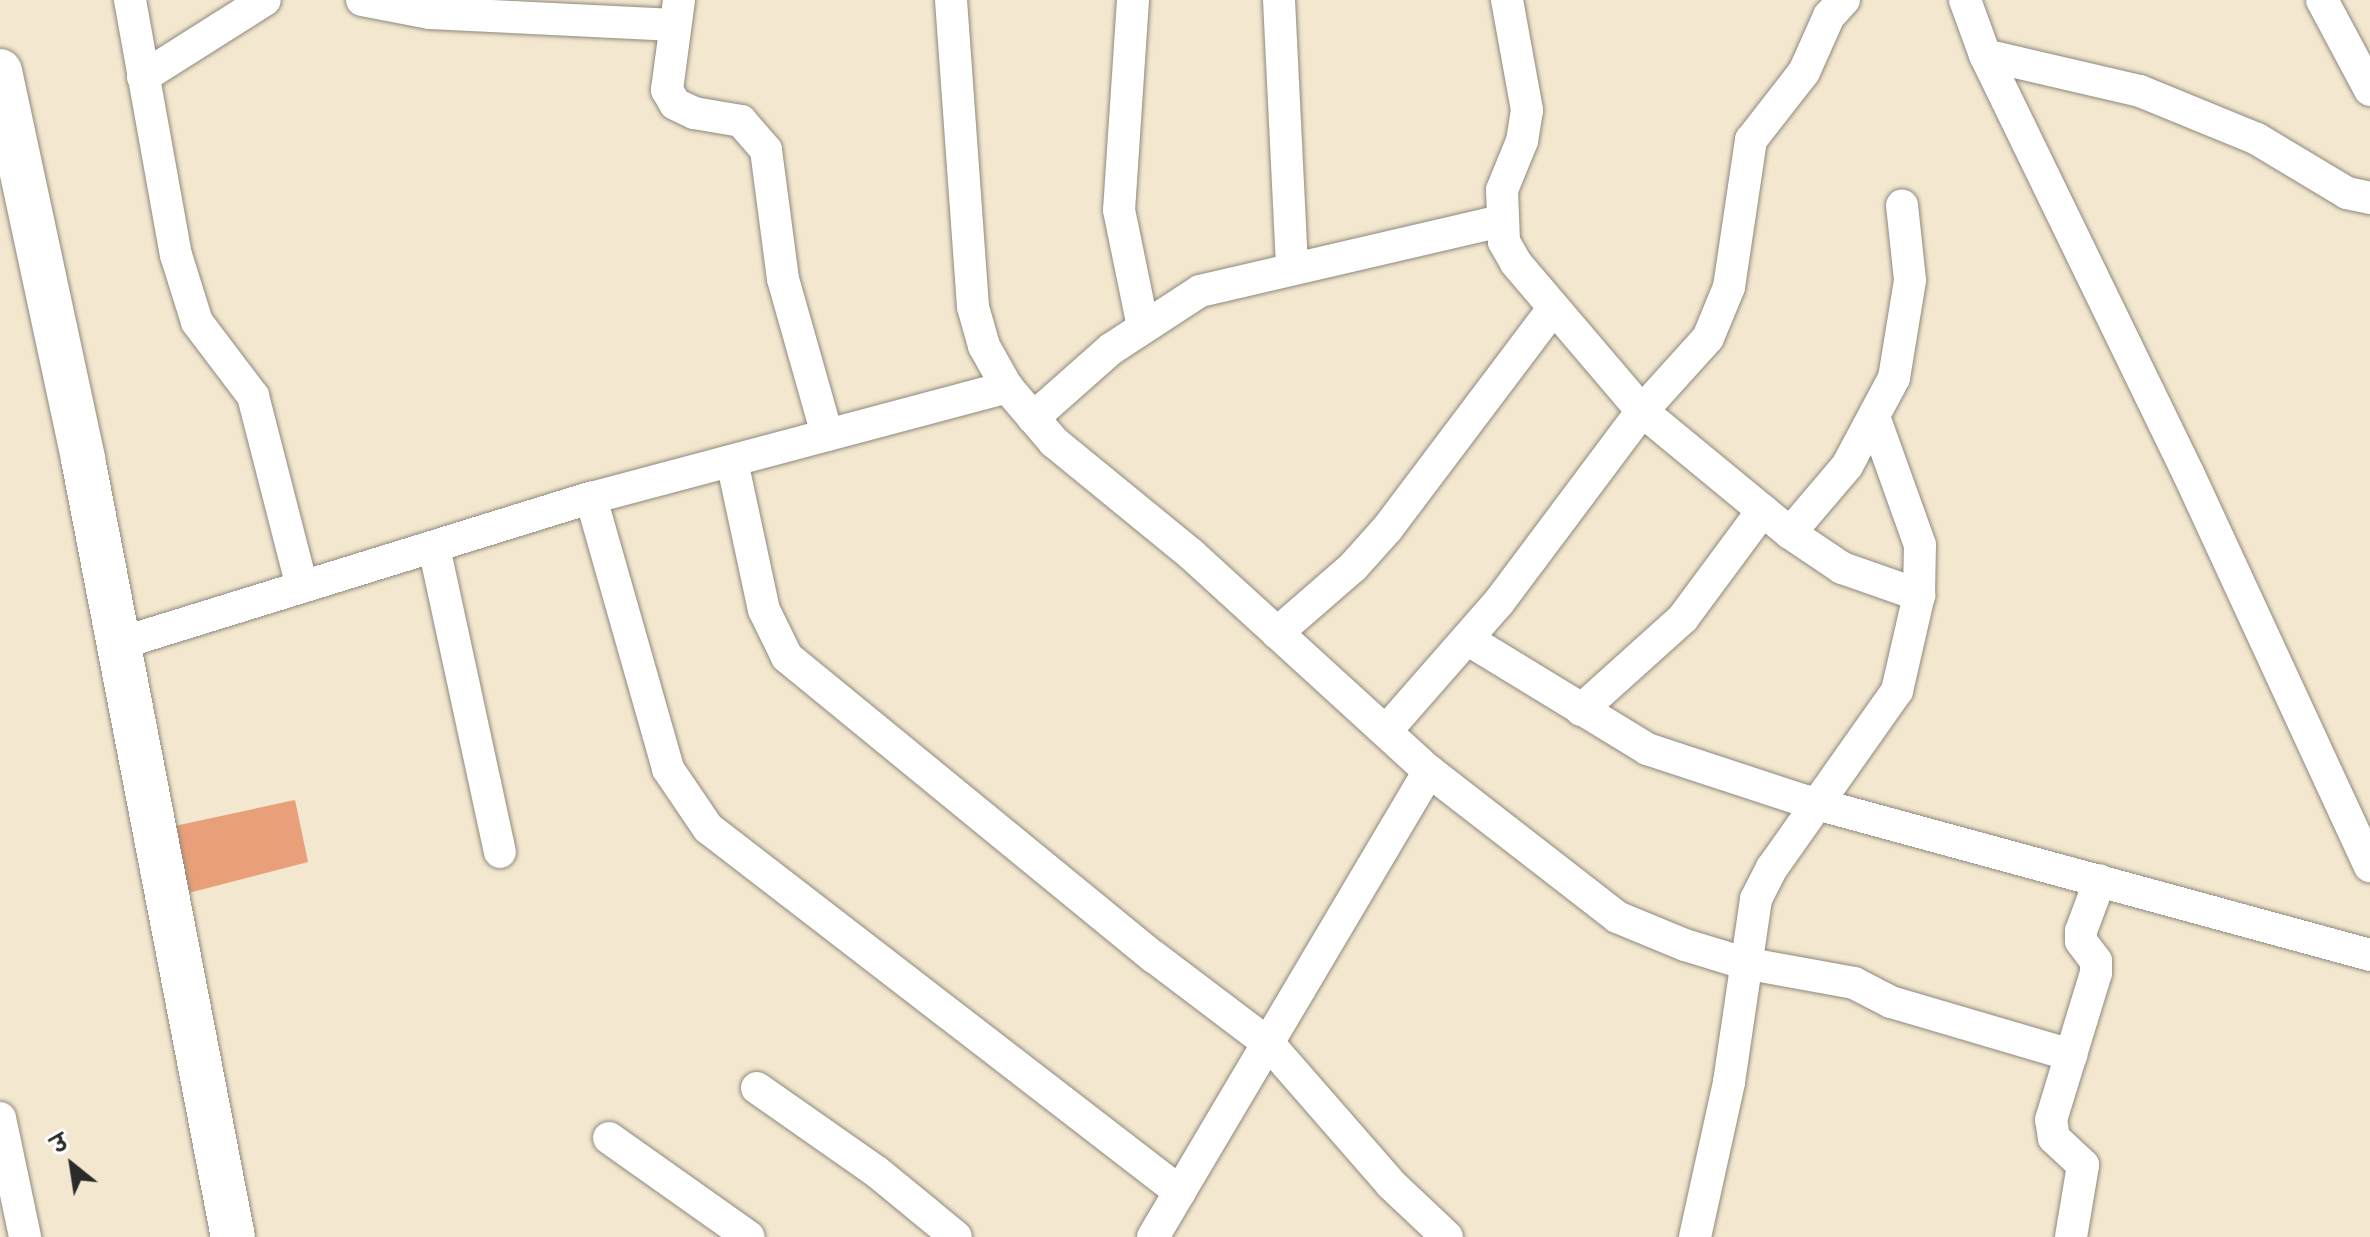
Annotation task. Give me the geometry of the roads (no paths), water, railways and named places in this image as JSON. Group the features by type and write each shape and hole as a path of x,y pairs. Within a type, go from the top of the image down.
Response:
{"street":[{"path":"130,0 176,255 197,322 253,396 302,587"},
{"path":"143,77 265,0"},
{"path":"362,0 430,13 677,13 667,90 675,104 741,121 766,150 783,279 827,435"},
{"path":"951,0 973,307 984,346 1007,387 1054,442 1277,633 1429,771 1617,917 1744,963 1854,983 1891,1002 2071,1055"},
{"path":"1133,0 1119,210 1143,327"},
{"path":"1279,0 1292,269"},
{"path":"1507,0 1527,110 1522,141 1502,190 1500,221 1516,263 1642,411 1790,533 1842,568 1919,595"},
{"path":"1386,731 1467,639 1642,411 1690,363 1719,320 1751,140 1804,72 1829,16 1844,0"},
{"path":"1965,0 1985,55 2216,533 2370,866"},
{"path":"2322,0 2370,90"},
{"path":"1985,55 2140,91 2257,139 2347,193 2370,198"},
{"path":"0,71 118,644 233,1237"},
{"path":"1790,533 1847,466 1875,419 1894,378 1910,280 1902,205"},
{"path":"1033,418 1143,327 1200,291 1500,221"},
{"path":"1277,633 1353,567 1387,529 1553,309"},
{"path":"118,644 591,498 1007,387"},
{"path":"1695,1237 1729,1082 1744,963 1756,899 1817,804 1897,691 1919,595 1920,545 1875,419"},
{"path":"732,461 764,610 787,657 1154,957 1269,1044 1391,1184 1447,1237"},
{"path":"591,498 668,769 708,828 1180,1192"},
{"path":"1581,710 1683,618 1763,510"},
{"path":"434,547 500,852"},
{"path":"1467,639 1647,749 1817,804 2370,955"},
{"path":"1153,1237 1429,771"},
{"path":"2071,1237 2083,1165 2050,1130 2096,973 2081,931 2100,880"},
{"path":"757,1088 877,1172 956,1237"},
{"path":"0,1118 25,1237"},
{"path":"609,1138 749,1237"}]}
